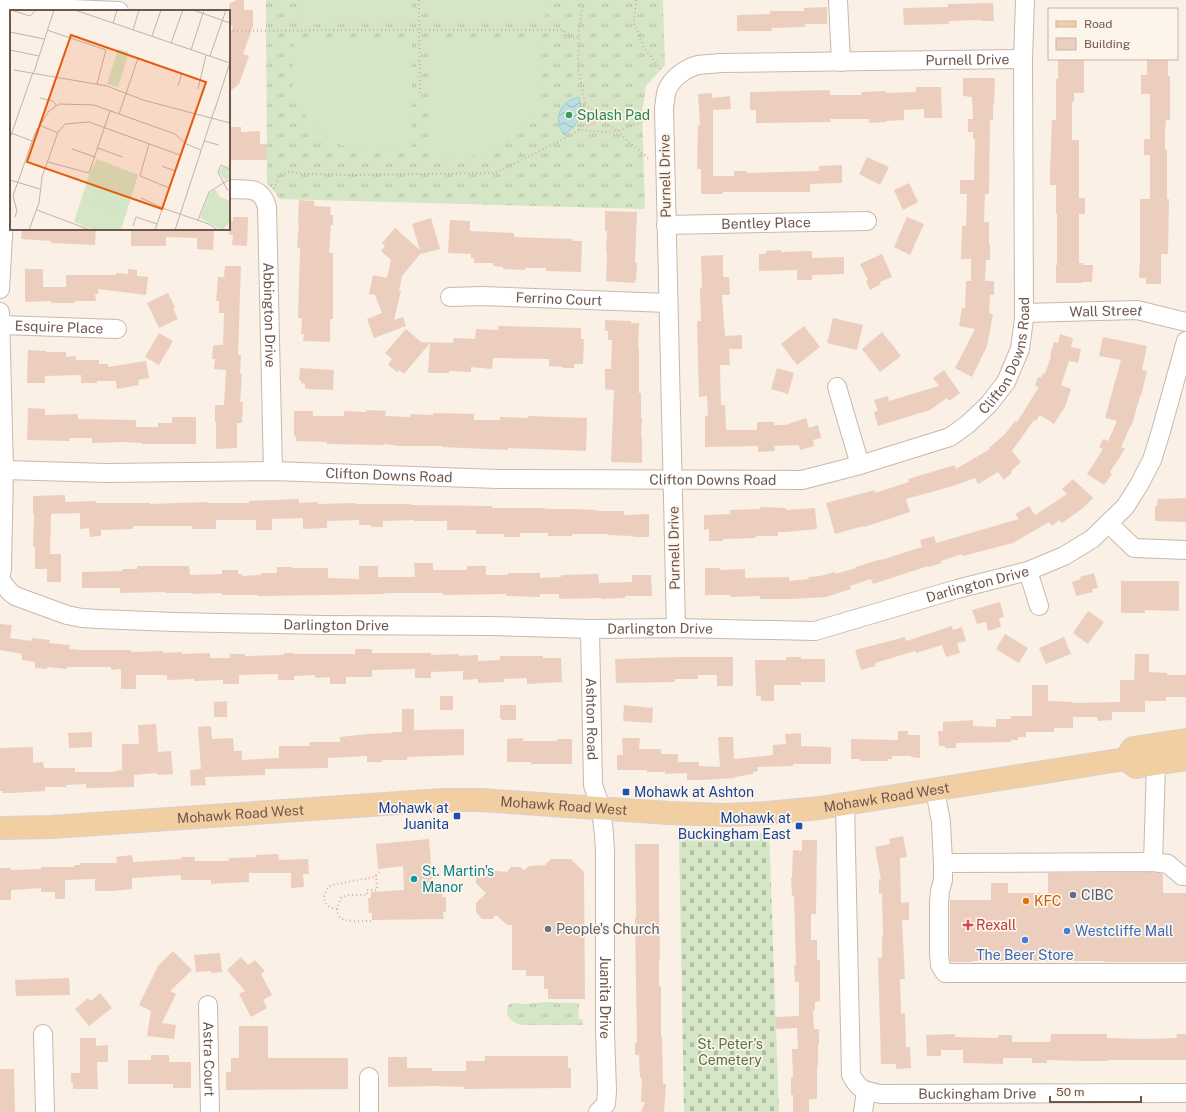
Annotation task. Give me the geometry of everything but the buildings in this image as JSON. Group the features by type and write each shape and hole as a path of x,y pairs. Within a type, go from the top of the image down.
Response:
{"main road":[{"path":"1186,740 1133,748 1125,759 1136,768 1186,759"},
{"path":"1156,764 1160,759 1186,748"},
{"name":"Mohawk Road West","path":"0,828 52,827 443,800 481,800 669,813 734,815 767,814 820,808 1125,759"}],"street":[{"path":"838,0 841,62"},
{"name":"Clifton Downs Road","path":"4,470 107,473 274,471 498,479 802,480 860,465 950,438 990,404 1006,382 1020,349 1024,313 1023,59 1025,0"},
{"path":"0,6 95,10"},
{"path":"0,11 8,182 0,289"},
{"name":"Purnell Drive","path":"676,628 664,116 667,91 674,80 687,70 697,66 709,64 1023,59"},
{"path":"230,189 250,189 259,192 264,198"},
{"name":"Abbington Drive","path":"264,198 267,207 274,471"},
{"name":"Bentley Place","path":"666,225 866,220"},
{"name":"Ferrino Court","path":"450,297 482,296 668,303"},
{"name":"Wall Street","path":"1024,313 1137,310 1186,322"},
{"path":"0,312 4,470 2,569 0,580"},
{"name":"Esquire Place","path":"0,325 117,329"},
{"name":"Darlington Drive","path":"0,580 15,596 67,615 87,618 174,622 322,625 490,626 590,629 676,628 815,631 957,589 1028,571 1064,556 1092,539 1125,507 1152,460 1186,341"},
{"path":"837,387 860,465"},
{"path":"1109,524 1134,548 1186,550"},
{"path":"1028,571 1039,606"},
{"name":"Ashton Road","path":"590,629 593,785 601,808"},
{"path":"1153,862 1156,764"},
{"path":"935,790 941,822 943,862 943,880 939,903 939,954 940,965 945,973 1186,973"},
{"path":"845,804 851,1074 856,1084 866,1091 863,1112"},
{"name":"Juanita Drive","path":"598,1112 606,1104 607,1091 605,1024 605,846 601,808"},
{"path":"943,862 1153,862 1168,864 1182,876 1186,876"},
{"name":"Astra Court","path":"208,1005 210,1112"},
{"path":"43,1034 45,1112"},
{"path":"368,1077 368,1112"},
{"name":"Buckingham Drive","path":"866,1091 881,1094 1186,1093"}],"path":[{"path":"419,0 420,95"},
{"path":"636,0 634,23 644,48 666,75 674,80"},
{"path":"579,130 585,104 578,68 579,37 583,6"},
{"path":"230,31 564,30 564,38 579,37"},
{"path":"585,104 597,113 605,123 618,131 627,141 653,162 665,167"},
{"path":"264,198 274,190 279,176 287,172 352,175 492,173 502,170 579,130 604,132 618,131 653,118 664,116"},
{"path":"337,909 331,908 324,900 324,894 331,885 375,877 379,872"},
{"path":"371,921 347,921 338,914 337,909 341,898 347,895 367,895 367,890 377,890 376,876"}],"green space":[{"path":"266,0 663,0 665,65 646,86 642,112 645,209 279,199 267,183"},
{"path":"297,0 411,0 411,13 404,21 301,25"},
{"path":"428,0 546,0 545,20 436,20 428,12"},
{"path":"294,37 404,37 412,45 411,148 362,151 338,144 318,130 302,111 293,87"},
{"path":"436,39 539,39 542,87 536,111 522,132 502,147 479,156 428,156 428,47"},
{"name":"St. Peter's Cemetery","path":"769,833 779,1112 684,1112 679,837"},
{"path":"545,1002 579,1003 578,1019 583,1020 583,1025 521,1025 509,1018 507,1008 509,1004"}],"water":[{"name":"Splash Pad","path":"579,97 579,119 564,135 559,123 560,112 567,102"}],"place":[{"name":"Splash Pad","path":"569,115"},
{"name":"Mohawk at Ashton","path":"626,792"},
{"name":"Mohawk at Juanita","path":"457,816"},
{"name":"Mohawk at Buckingham East","path":"799,826"},
{"name":"St. Martin's Manor","path":"414,879"},
{"name":"CIBC","path":"1073,895"},
{"name":"KFC","path":"1026,901"},
{"name":"Rexall","path":"968,925"},
{"name":"People's Church","path":"548,929"},
{"name":"Westcliffe Mall","path":"1067,931"},
{"name":"The Beer Store","path":"1025,940"}]}
